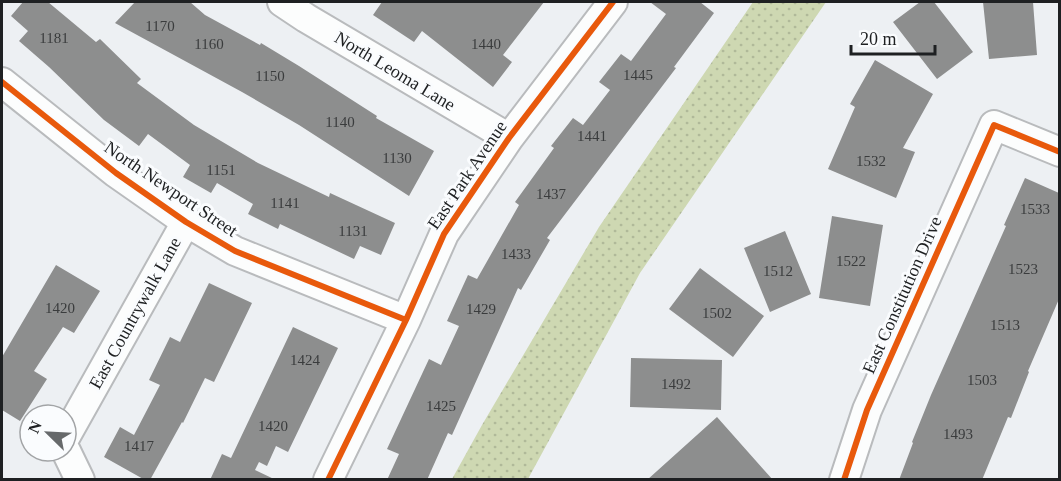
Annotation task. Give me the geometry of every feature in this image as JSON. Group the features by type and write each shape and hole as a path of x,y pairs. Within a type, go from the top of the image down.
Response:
{"street":[{"name":"North Leoma Lane","path":"282,2 313,10 509,138"},
{"name":"East Park Avenue","path":"328,480 406,320 444,234 509,138 613,2"},
{"name":"North Newport Street","path":"2,82 116,173 186,222 235,251 406,320"},
{"name":"East Constitution Drive","path":"844,480 867,410 993,124 1059,152"},
{"name":"East Countrywalk Lane","path":"78,415 186,222"},
{"path":"72,463 80,480"}],"green space":[{"path":"753,2 826,2 640,273 528,479 452,479 599,227"}],"building":[{"path":"23,2 48,2 96,42 100,39 141,79 137,83 194,125 258,163 329,197 330,193 395,223 381,255 360,246 354,259 280,224 278,229 248,214 253,204 217,183 211,193 183,177 190,165 148,134 139,146 104,120 19,41 28,31 11,16"},
{"path":"135,2 190,2 205,15 260,45 261,43 377,116 376,118 434,151 409,196 299,125 115,23"},
{"path":"382,2 544,2 503,55 512,62 493,87 422,31 414,42 373,15"},
{"path":"650,2 700,2 714,13 674,67 676,68 547,238 550,240 521,290 518,288 452,435 448,433 427,480 387,480 399,454 387,449 429,359 441,365 459,326 447,321 468,275 477,279 519,205 515,202 554,148 551,146 573,118 583,125 610,90 599,82 621,54 631,61 666,14"},
{"path":"920,2 934,2 973,52 937,79 893,22"},
{"path":"983,2 1033,2 1037,55 989,59"},
{"path":"875,60 933,94 903,148 915,152 896,198 828,169 855,107 850,104"},
{"path":"1025,178 1059,193 1059,299 1028,371 1011,418 1008,417 982,480 899,480 931,395"},
{"path":"832,216 883,225 870,306 819,298"},
{"path":"785,231 811,294 770,312 744,248"},
{"path":"56,265 100,291 74,333 63,327 34,371 47,379 32,403 18,403 18,420 2,410 2,357"},
{"path":"700,268 764,316 733,357 669,309"},
{"path":"209,283 252,303 214,382 205,378 183,423 150,480 145,480 104,457 120,427 134,435 160,385 149,380 170,337 180,342"},
{"path":"293,327 338,348 288,452 276,446 267,466 259,462 255,470 276,480 210,480 222,454 231,458"},
{"path":"631,358 722,360 721,410 630,407"},
{"path":"717,417 773,480 647,480"}],"cycle path":[{"path":"328,480 406,320 444,234 509,138 613,2"},
{"path":"2,82 116,173 186,222 235,251 406,320"},
{"path":"844,480 867,410 994,125 1060,152"}]}
